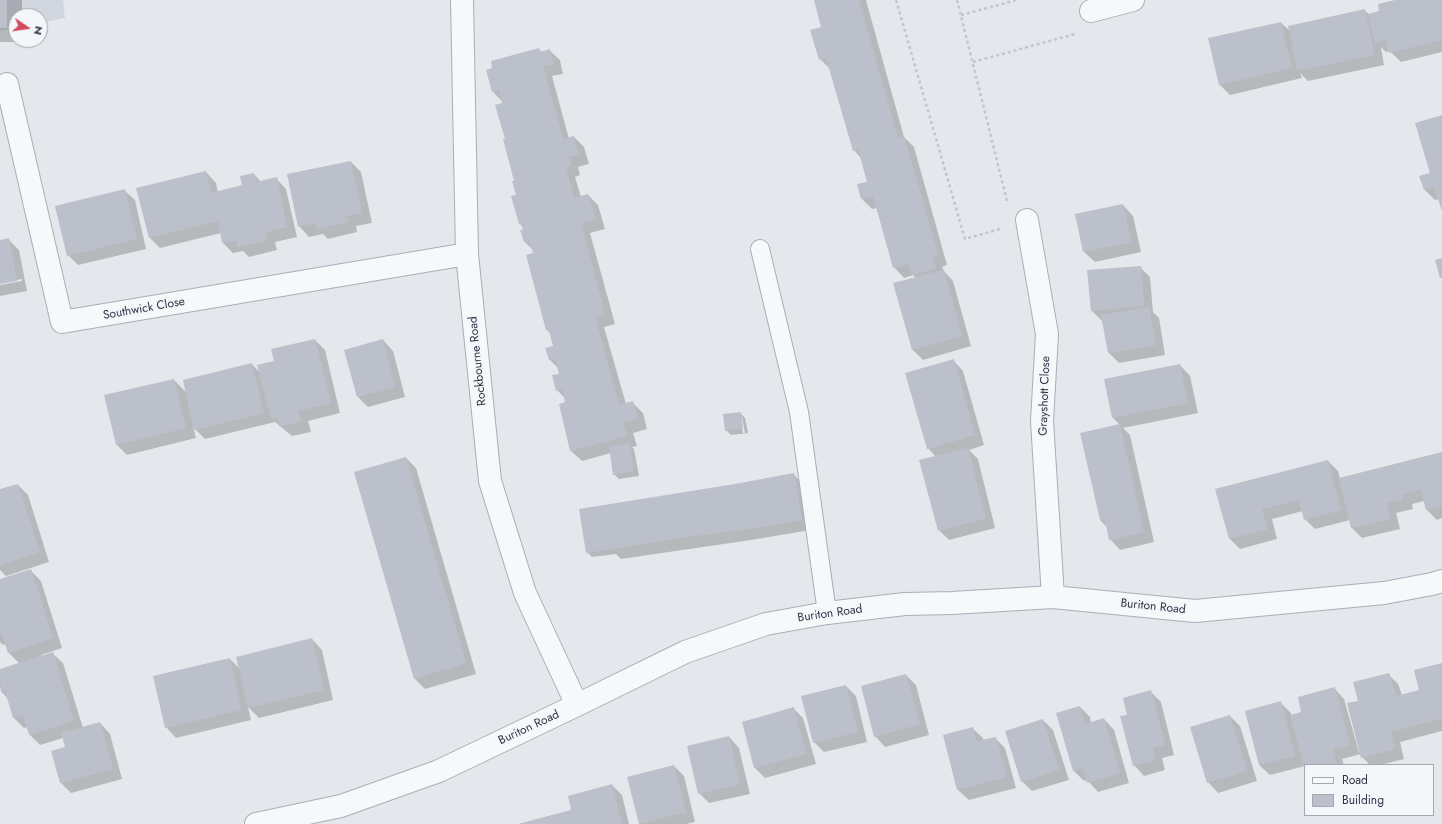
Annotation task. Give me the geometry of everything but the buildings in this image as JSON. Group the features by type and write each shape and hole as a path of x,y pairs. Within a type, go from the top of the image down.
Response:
{"street":[{"name":"Rockbourne Road","path":"462,0 467,254 490,481 525,593 577,705"},
{"path":"1091,11 1133,0"},
{"name":"Southwick Close","path":"7,84 62,322 467,254"},
{"name":"Grayshott Close","path":"1020,223 1047,334 1042,420 1053,597"},
{"name":"Buriton Road","path":"256,824 341,806 439,771 685,652 766,624 827,613 905,604 952,603 1053,597 1195,611 1384,593 1442,581"}],"lane":[{"path":"760,249 799,412 827,613"}],"path":[{"path":"896,0 965,239 1020,223 973,62 957,0"},
{"path":"961,15 1017,0"},
{"path":"973,62 1095,29 1091,11"}],"shaded area":[{"path":"0,0 63,0 65,18 48,21 48,8 8,8 8,30 0,31"}]}
